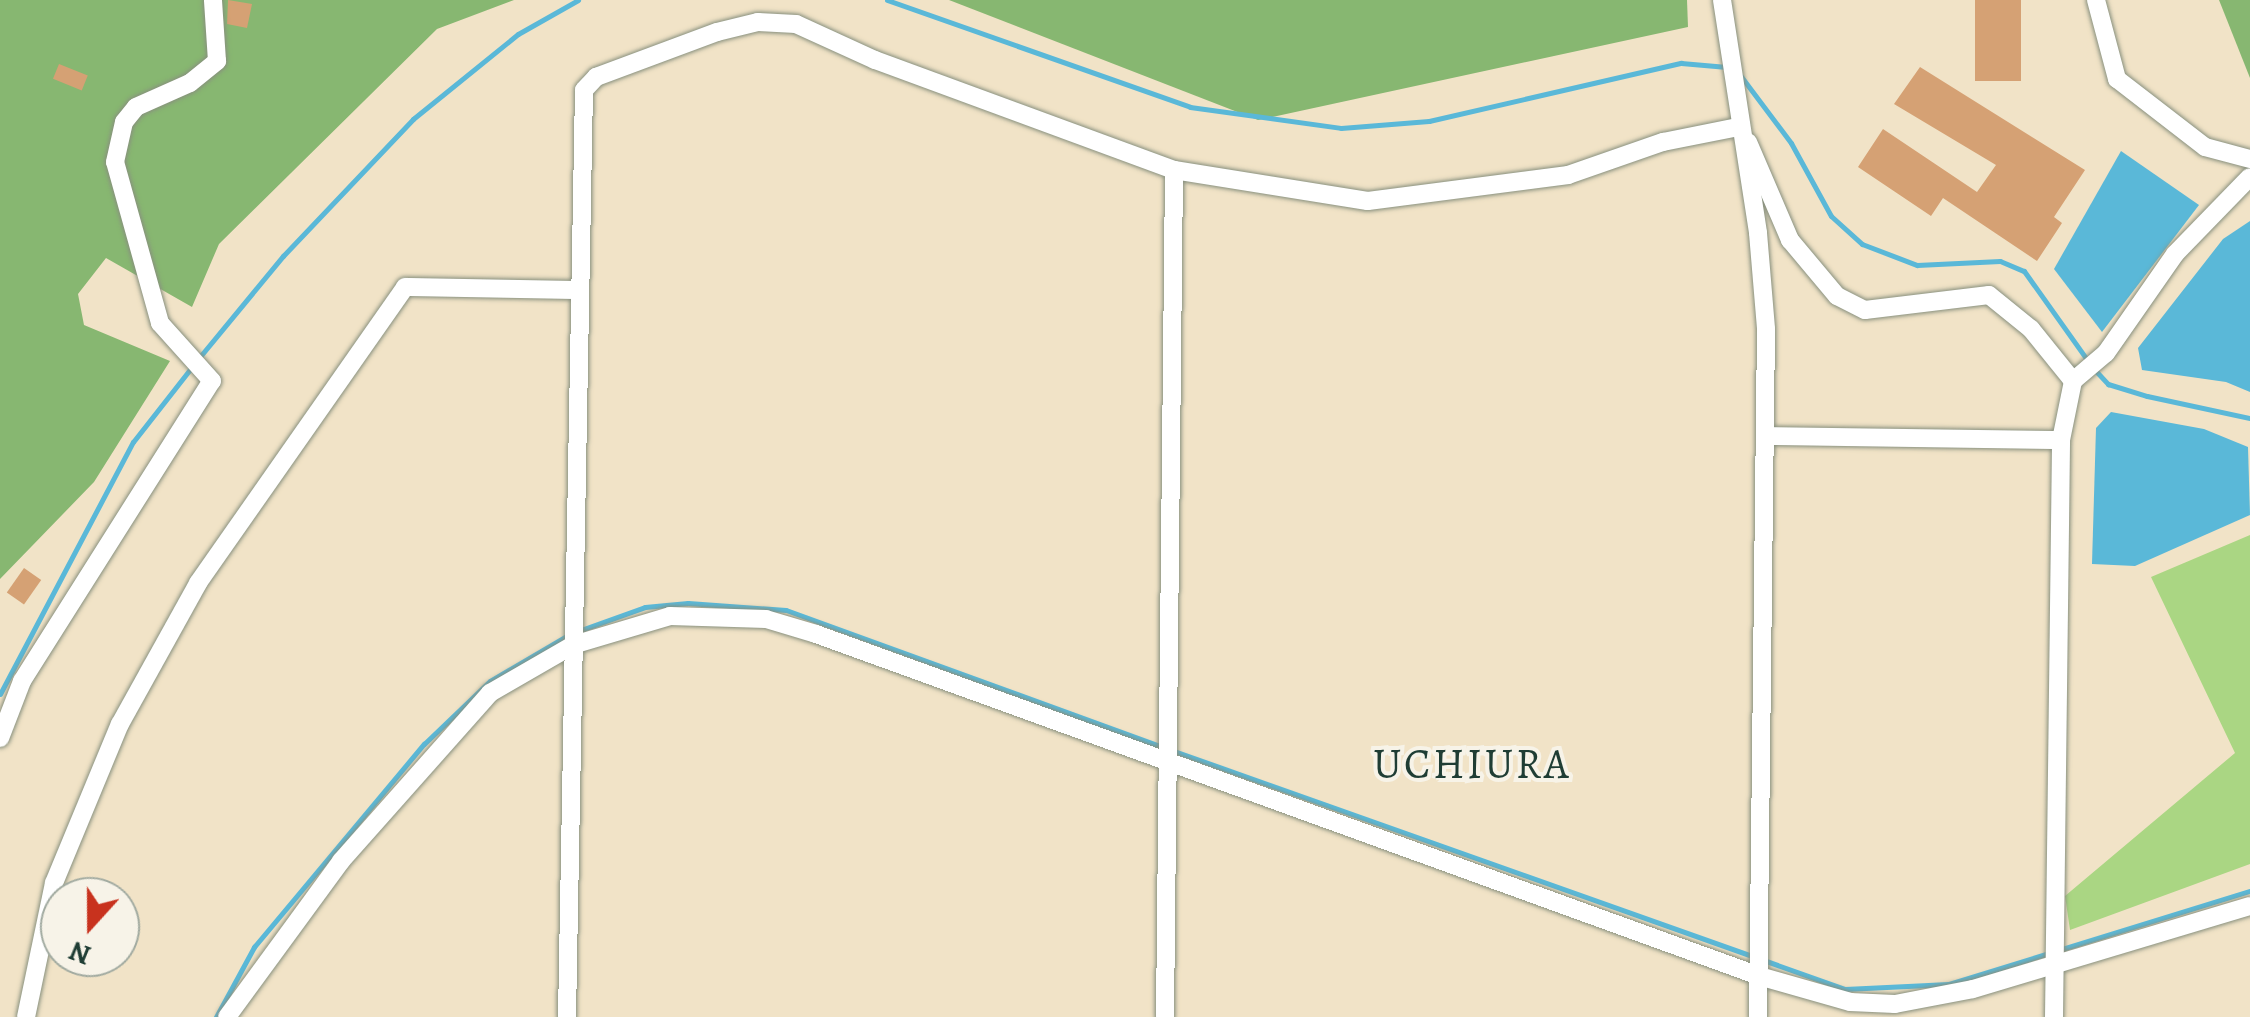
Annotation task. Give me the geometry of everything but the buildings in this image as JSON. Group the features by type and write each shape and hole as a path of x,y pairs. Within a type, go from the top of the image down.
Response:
{"street":[{"path":"0,738 22,681 212,381 160,323 147,290 116,162 124,122 136,107 190,83 217,61 213,0"},
{"path":"1722,0 1738,126 1758,233 1768,436 1758,1017"},
{"path":"2096,0 2117,79 2205,148 2250,160"},
{"path":"567,1017 584,90 616,68 758,22 796,24 875,60 1174,170 1368,201 1428,198 1568,175 1663,142 1738,126"},
{"path":"1738,126 1790,240 1837,296 1866,310 1989,295 2032,328 2074,382"},
{"path":"1164,1017 1174,170"},
{"path":"2054,1017 2050,970 2062,440 2074,382 2106,353 2176,254 2250,177"},
{"path":"26,1017 54,882 120,724 198,583 405,288 579,290"},
{"path":"1768,436 2062,440"},
{"path":"227,1017 406,781 490,693 573,644 670,616 766,619 1166,759 1759,976 1850,1002 1896,1004 2050,970 2250,906"}],"green space":[{"path":"0,0 514,0 437,29 219,244 192,307 106,258 78,294 84,325 170,361 94,482 0,579"},
{"path":"949,0 1687,0 1688,27 1258,120"},
{"path":"2219,0 2250,0 2250,78"},
{"path":"2250,535 2250,864 2070,930 2065,896 2235,753 2151,577"}],"water":[{"path":"2121,151 2199,205 2102,332 2054,269"},
{"path":"2250,221 2250,392 2226,382 2142,370 2138,348 2223,239"},
{"path":"2111,412 2204,429 2248,447 2250,515 2135,566 2092,564 2096,428"}],"waterway":[{"path":"198,359 283,256 413,119 518,34 578,0"},
{"path":"887,0 1190,107 1341,128 1429,121 1681,63 1727,67"},
{"path":"1740,75 1791,143 1831,216 1862,244 1917,265 2000,261 2024,271 2088,361"},
{"path":"0,694 133,442 191,368"},
{"path":"2094,369 2108,384 2250,418"},
{"path":"578,631 645,607 688,603 786,610 1163,747"},
{"path":"216,1017 254,947 424,744 490,681 568,635"},
{"path":"1174,751 1845,989 1949,984 2250,891"}],"district":[{"name":"UCHIURA","path":"1472,764"}]}
